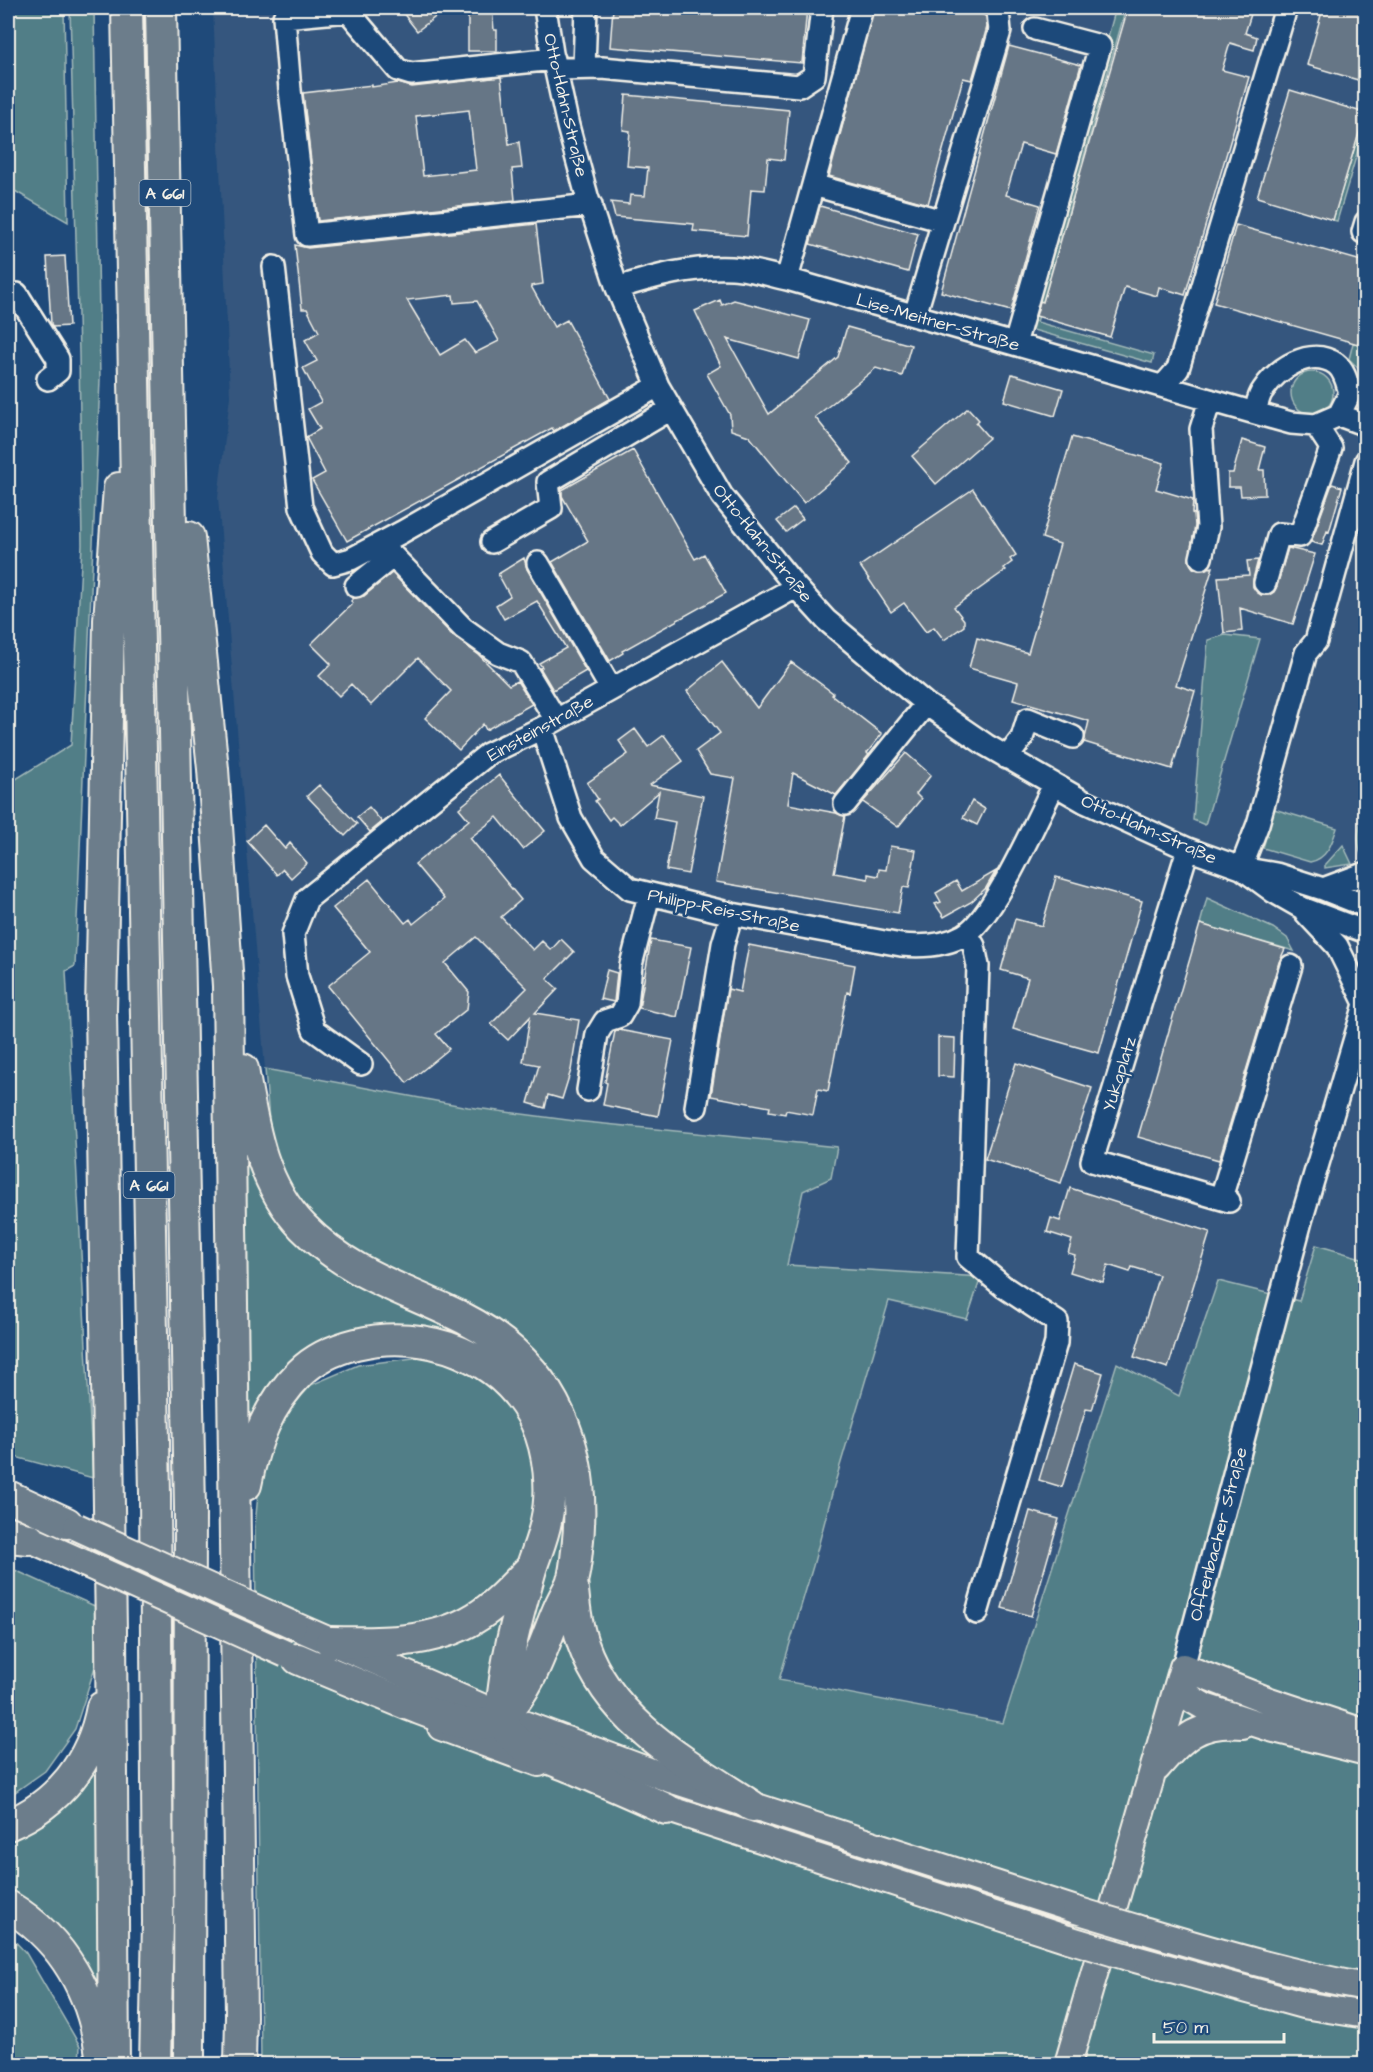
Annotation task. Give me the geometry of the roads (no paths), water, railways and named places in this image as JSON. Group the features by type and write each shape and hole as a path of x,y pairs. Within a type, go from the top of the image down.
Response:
{"highway":[{"name":"A 661","path":"127,8 155,1494 158,1922 154,2064"},
{"name":"A 661","path":"161,8 190,1508 189,2064"},
{"path":"114,2064 111,1630 103,1220 102,894 109,620 132,305"},
{"path":"169,379 197,598 214,779 228,986 236,1538 240,2064"},
{"path":"228,986 261,1156 272,1185 291,1214 325,1246 354,1267 400,1291 465,1319 499,1339 528,1365 555,1402 572,1446 579,1491 578,1543 572,1580 523,1690 502,1716 482,1724 456,1721 379,1693 292,1657"},
{"path":"236,1538 250,1462 260,1431 274,1405 301,1372 340,1348 364,1342 408,1338 432,1342 471,1357 488,1368 519,1398 536,1424 544,1445 548,1470 547,1519 508,1659 502,1716 507,1730 525,1747 666,1809"},
{"path":"8,1496 72,1525"},
{"path":"332,1642 426,1637 448,1631 475,1619 496,1603 532,1567"},
{"path":"572,1580 582,1643 610,1695 644,1732 668,1751 752,1806"},
{"path":"8,1825 51,1801 68,1782 89,1751 99,1725 107,1680 111,1630"},
{"path":"8,1906 28,1919 47,1936 74,1972 87,2002 99,2040 102,2064"}],"main road":[{"path":"8,1492 72,1525 502,1716 673,1780 1136,1928 1273,1968 1365,1987"},
{"path":"15,1535 86,1564 292,1657 428,1722 666,1809 1128,1957 1304,2005 1365,2015"},
{"path":"1365,1733 1267,1700 1183,1668 1187,1694 1199,1704 1270,1728 1365,1752"},
{"name":"Offenbacher Straße","path":"1068,2064 1183,1668"},
{"path":"1153,1772 1176,1746 1194,1731 1234,1724 1270,1728"}],"street":[{"name":"Otto-Hahn-Straße","path":"545,8 568,126 591,205 617,288 658,386 722,496 826,620 926,704 1054,786 1188,849 1241,868 1276,874 1323,889 1365,906"},
{"path":"584,68 586,8"},
{"path":"591,205 306,235 284,17 348,11 398,70 411,74 555,64 798,86 814,76 822,8"},
{"path":"787,279 862,8"},
{"path":"915,315 999,31 998,11 995,8"},
{"path":"1163,386 1178,369 1286,8"},
{"path":"1015,344 1100,45 1035,29"},
{"path":"813,185 943,221"},
{"path":"274,267 301,507 322,553 333,564 351,559 402,532 658,386"},
{"name":"Lise-Meitner-Straße","path":"617,288 660,274 698,269 733,268 787,279 1292,423 1316,425"},
{"path":"16,294 58,360 58,371 48,379"},
{"path":"1255,413 1261,392 1277,374 1299,360 1316,357 1336,364 1346,376 1350,393 1339,415 1316,425 1331,448 1300,536 1279,534 1265,583"},
{"path":"1201,558 1208,527 1201,429 1210,400"},
{"path":"492,543 551,508 549,482 671,409"},
{"path":"1339,415 1363,424 1365,428"},
{"path":"1241,868 1258,824 1306,653 1316,641 1365,461"},
{"name":"Philipp-Reis-Straße","path":"356,586 393,556 464,627 498,653 521,662 549,724 571,818 594,858 630,889 649,895 732,914 901,945 922,947 954,940 967,934 994,903 1054,786"},
{"path":"538,563 611,689"},
{"name":"Einsteinstraße","path":"361,1064 314,1030 297,976 293,933 307,899 488,754 549,724 796,587"},
{"path":"845,804 926,704"},
{"path":"1007,758 1022,738 1028,719 1073,737"},
{"name":"Yukaplatz","path":"1188,849 1092,1161 1225,1200 1291,966"},
{"name":"Otto-Hahn-Straße","path":"1241,868 1274,892 1302,908 1365,932"},
{"path":"1323,889 1365,873"},
{"path":"588,1090 597,1034 605,1022 620,1016 627,1004 631,965 649,895"},
{"name":"Offenbacher Straße","path":"1183,1668 1301,1221 1365,1002 1337,946 1302,908"},
{"path":"696,1107 723,944 732,914"},
{"path":"967,934 974,946 978,966 968,1257 1004,1287 1058,1322 1056,1344 977,1613"}]}
